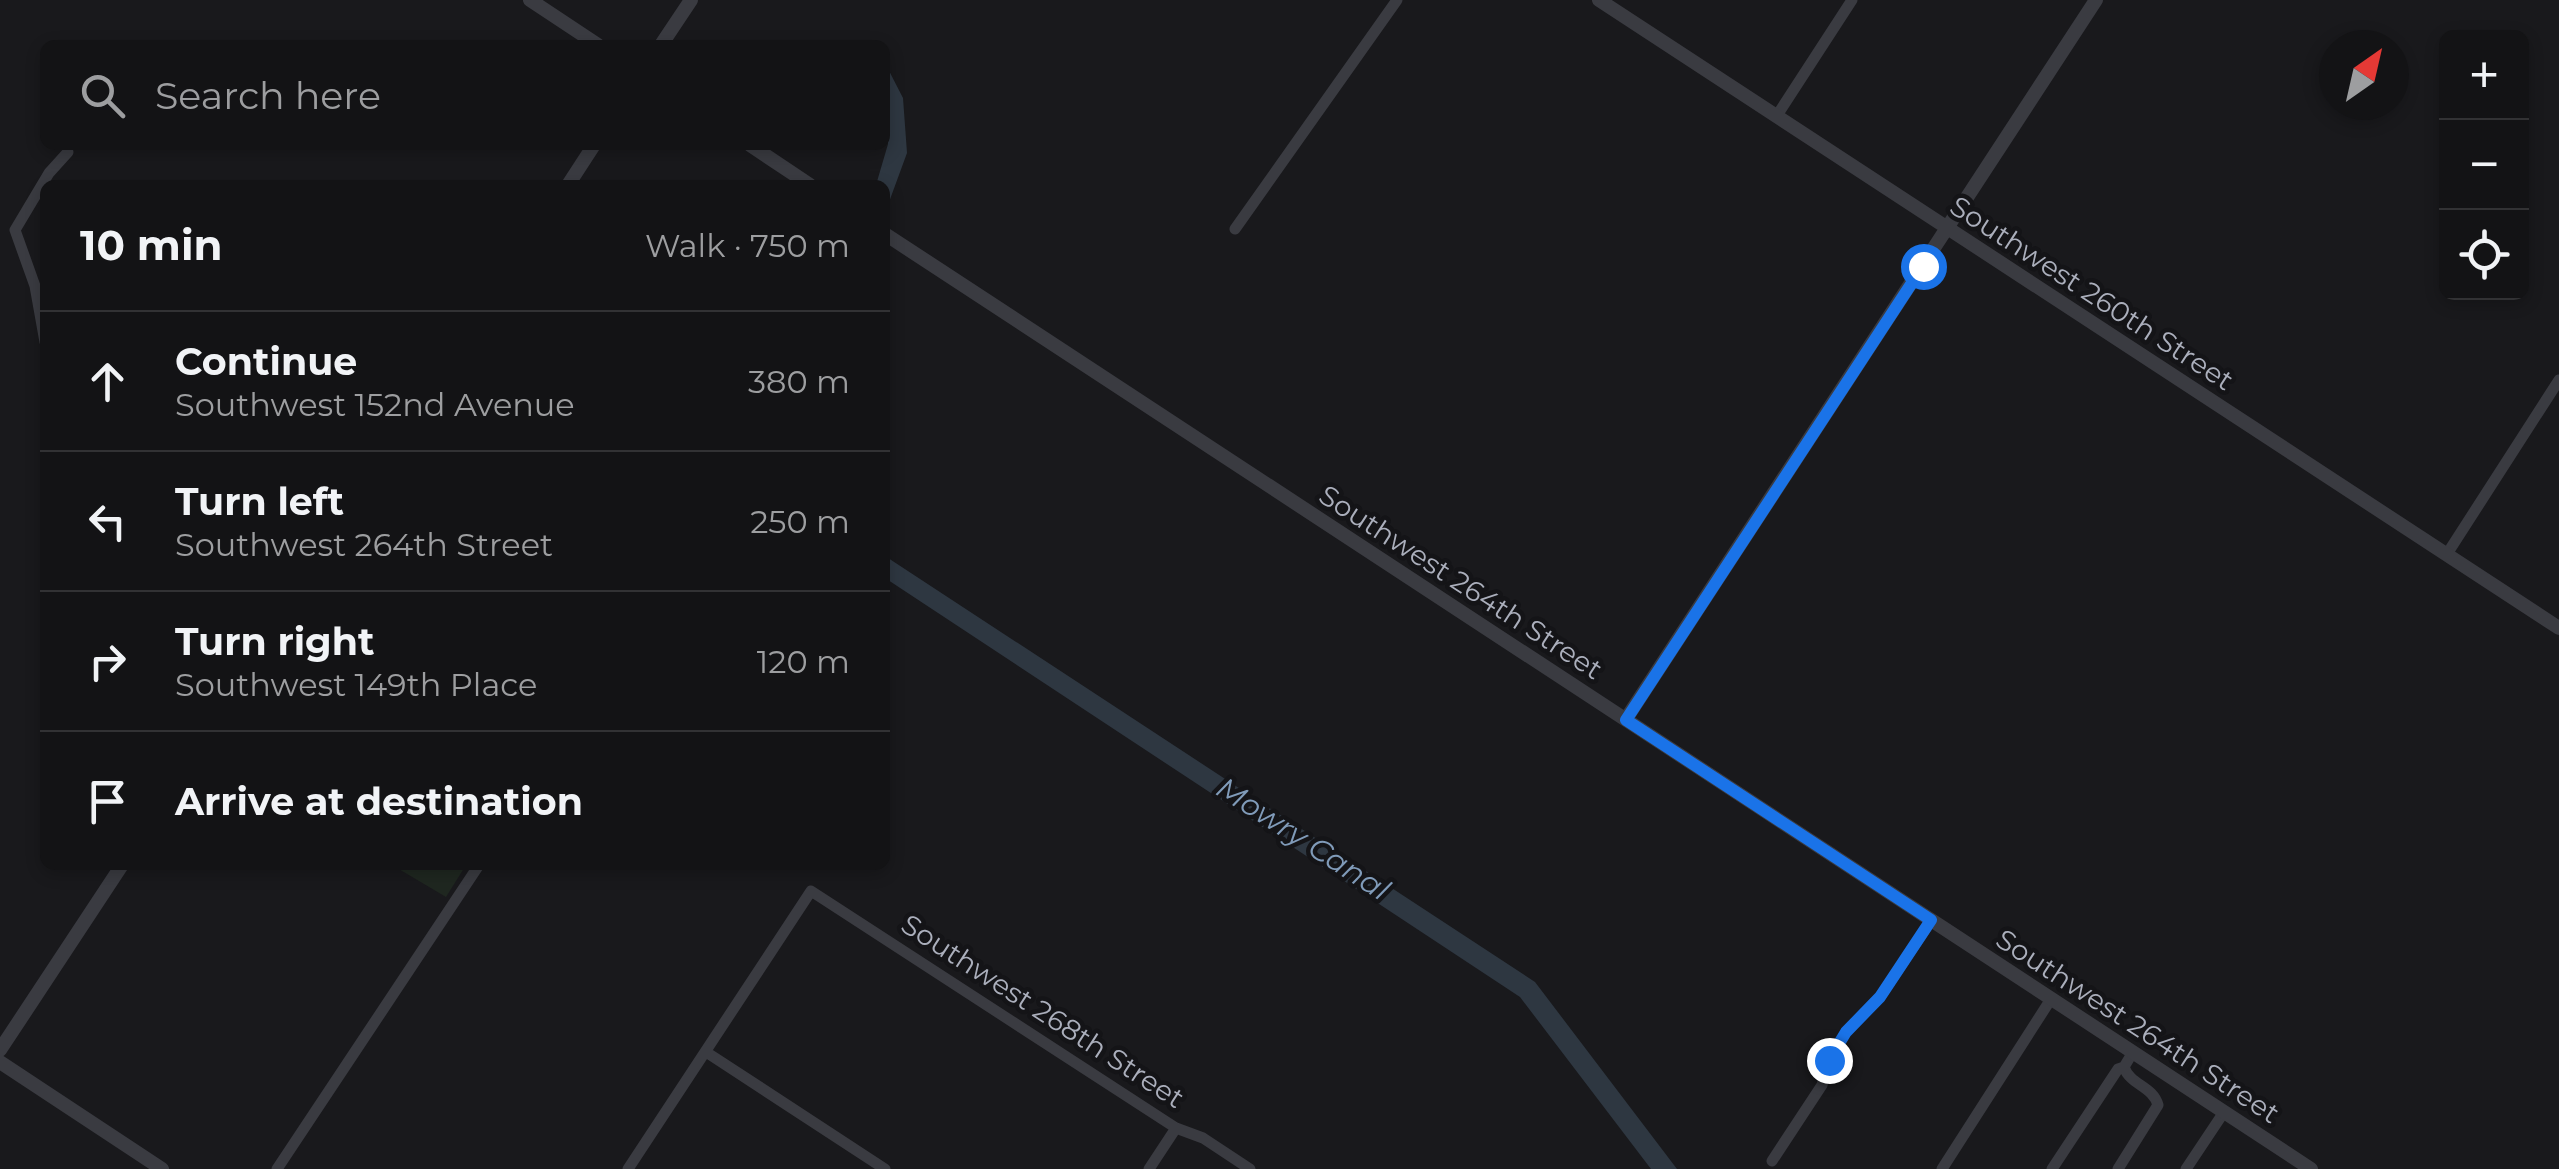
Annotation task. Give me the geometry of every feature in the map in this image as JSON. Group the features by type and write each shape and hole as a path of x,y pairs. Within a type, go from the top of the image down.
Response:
{"street":[{"path":"530,0 590,40"},
{"path":"663,40 690,0"},
{"path":"1235,230 1397,0"},
{"name":"Southwest 260th Street","path":"1599,0 2559,628"},
{"path":"1776,116 1852,0"},
{"path":"1626,720 2096,0"},
{"path":"571,180 591,150"},
{"path":"758,150 802,180"},
{"path":"44,180 68,152"},
{"path":"40,187 15,230 36,286 40,311"},
{"name":"Southwest 264th Street","path":"890,237 2310,1169"},
{"path":"2446,554 2559,380"},
{"path":"0,1050 119,870"},
{"path":"278,1169 476,870"},
{"name":"Southwest 268th Street","path":"706,1052 811,891 1176,1128 1203,1138 1250,1169"},
{"path":"1772,1161 1822,1085 1829,1060 1846,1032 1880,997 1931,920"},
{"path":"1942,1169 2051,999"},
{"path":"628,1169 706,1052 885,1169"},
{"path":"2052,1169 2133,1052"},
{"path":"0,1062 162,1169"},
{"path":"2118,1169 2158,1106 2155,1096 2128,1076 2124,1067"},
{"path":"2186,1169 2224,1112"},
{"path":"1149,1169 1176,1128"}],"shaded area":[{"path":"400,870 463,870 446,897"}],"water":[{"path":"890,73 903,98 907,153 890,199 890,180 877,180 886,150 890,150"},
{"name":"Mowry Canal","path":"890,559 1535,982 1677,1169 1651,1169 1520,997 890,581"}],"route":[{"path":"1829,1060 1846,1032 1880,997 1931,920 1626,720 1923,266"}]}
